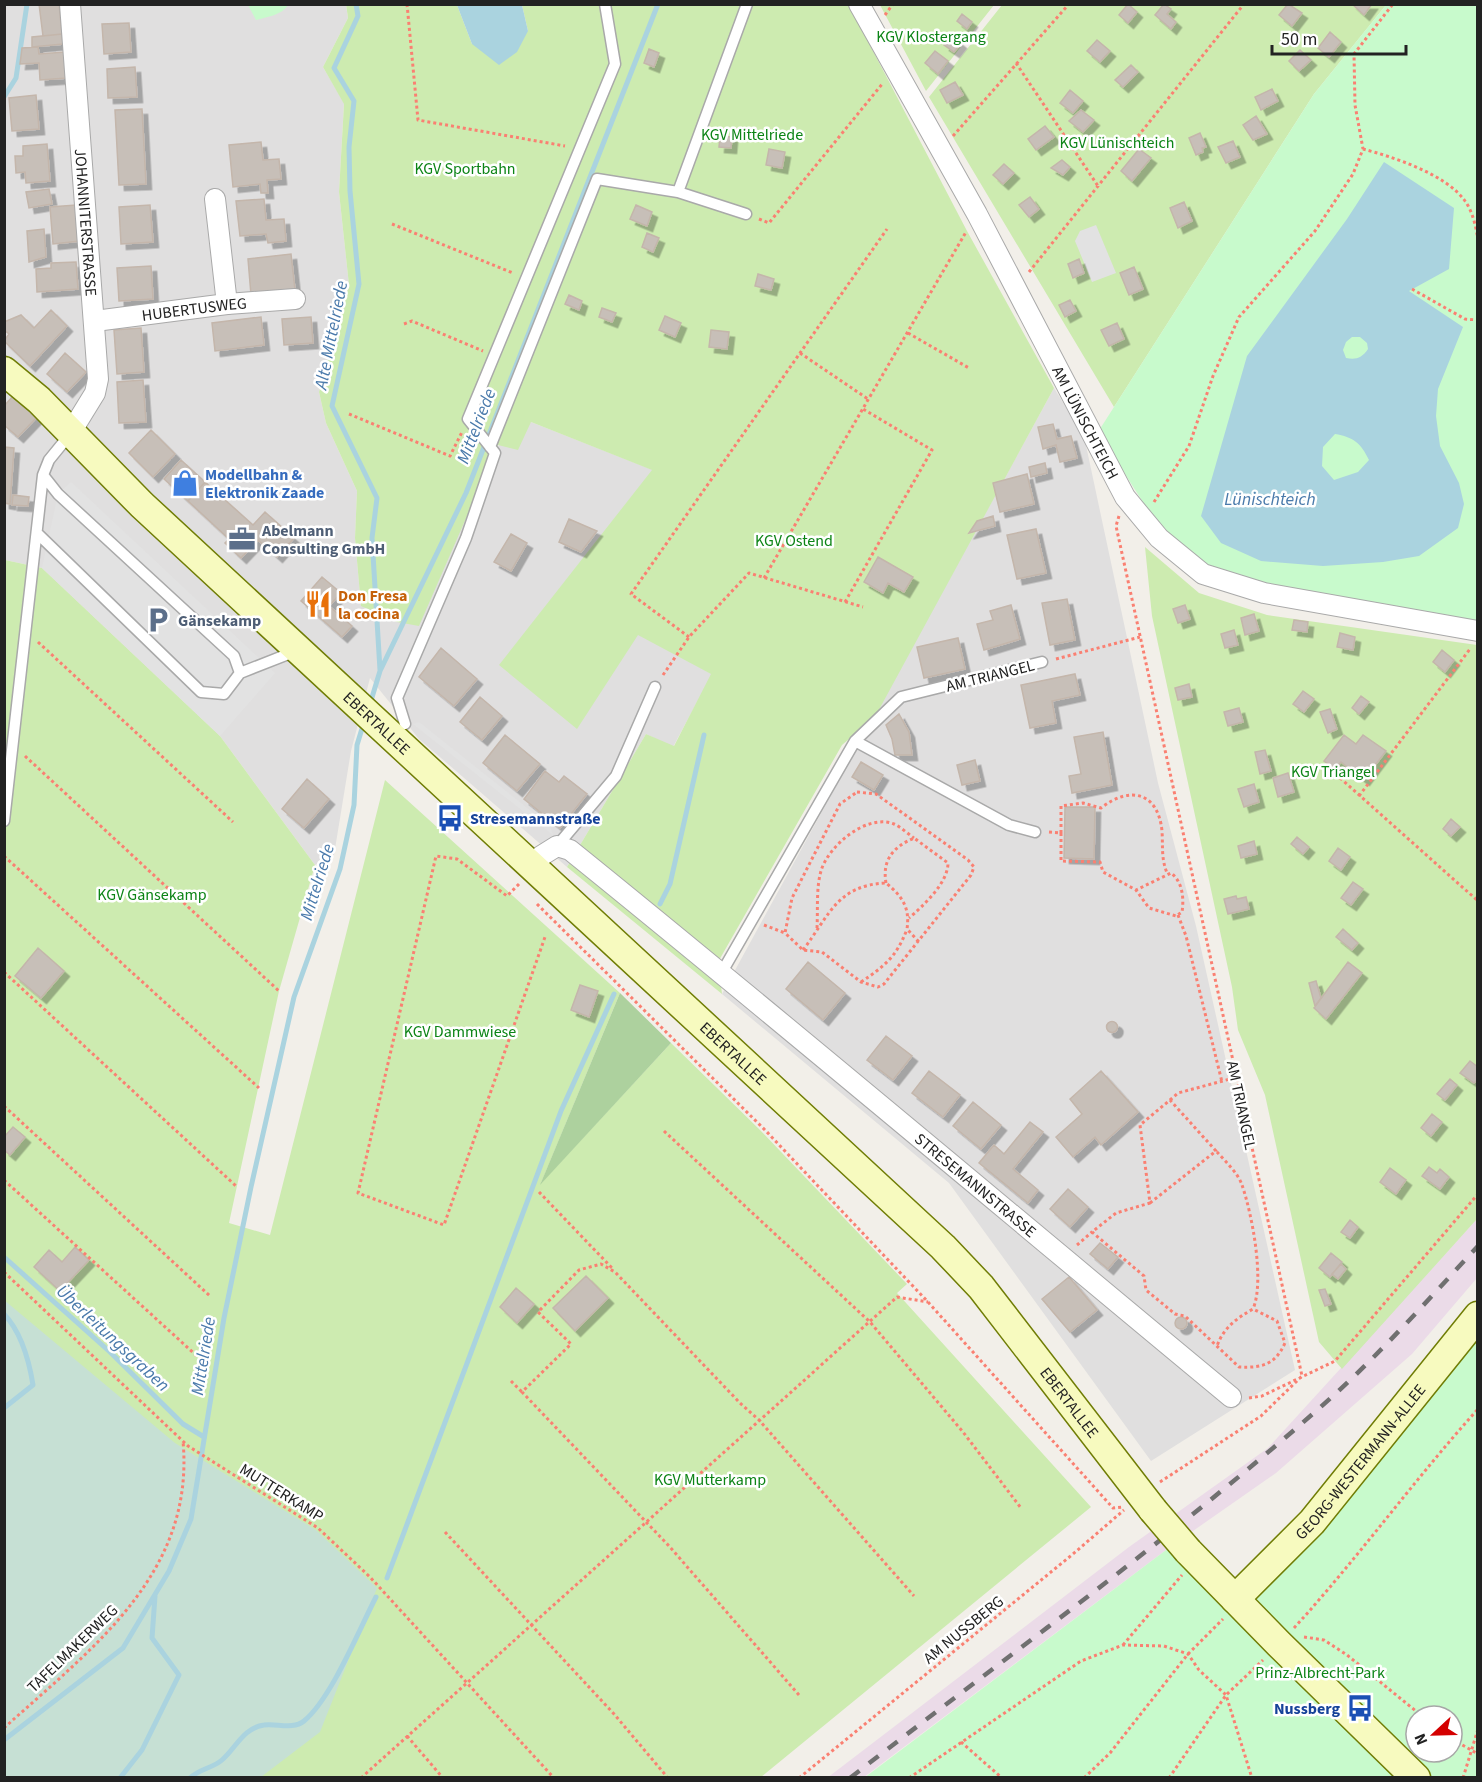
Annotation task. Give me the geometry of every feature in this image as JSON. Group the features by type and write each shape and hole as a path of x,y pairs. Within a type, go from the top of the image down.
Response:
{"main road":[{"name":"EBERTALLEE","path":"4,371 71,432 142,505 354,702 393,725 524,879 943,1246 981,1287 1134,1505 1230,1608 1416,1778"},
{"name":"GEORG-WESTERMANN-ALLEE","path":"1230,1608 1312,1522 1478,1316"}],"street":[{"name":"JOHANNITERSTRASSE","path":"70,4 98,380 95,393 71,432"},
{"name":"AM LÜNISCHTEICH","path":"859,4 896,66 1017,287 1125,497 1159,537 1203,574 1264,593 1476,637"},
{"path":"215,199 227,304"},
{"name":"HUBERTUSWEG","path":"95,321 227,304 294,299"},
{"path":"524,879 541,856 557,846"},
{"name":"STRESEMANNSTRASSE","path":"557,846 570,850 722,972 990,1198 1232,1397"}],"lane":[{"path":"393,725 398,698 466,538 495,453 468,419 615,64 605,4"},
{"path":"678,192 747,4"},
{"path":"490,447 597,179 678,192 746,214"},
{"path":"4,821 44,475 50,460 71,432"},
{"path":"44,475 58,494 234,656 240,673"},
{"path":"38,534 201,692 224,694 240,673 298,650"},
{"name":"AM TRIANGEL","path":"855,741 901,698 1042,662"},
{"path":"557,846 616,776 655,687"},
{"path":"722,972 855,741 1009,825 1035,832"}],"path":[{"path":"406,4 418,120 579,148"},
{"path":"942,150 1069,4"},
{"path":"1017,287 1244,4"},
{"path":"1143,519 1189,446 1213,376 1239,317 1316,231 1353,174 1363,148 1355,105 1354,54 1393,4"},
{"path":"1016,63 1098,186"},
{"path":"746,214 769,223 896,66"},
{"path":"1363,148 1405,160 1454,189 1465,200 1471,212 1478,240"},
{"path":"765,578 977,214"},
{"path":"392,224 525,278"},
{"path":"688,637 631,594 887,229"},
{"path":"1412,289 1465,319 1478,320"},
{"path":"404,324 412,321 494,356"},
{"path":"908,333 969,368"},
{"path":"800,353 869,399"},
{"path":"845,602 932,450 863,409"},
{"path":"349,414 450,456 468,419"},
{"name":"AM TRIANGEL","path":"1125,497 1116,526 1302,1376"},
{"path":"655,687 688,637 749,573 863,607"},
{"path":"26,630 234,822"},
{"name":"AM TRIANGEL","path":"1042,662 1140,636"},
{"path":"1359,796 1476,637"},
{"path":"13,744 279,992"},
{"path":"1330,770 1478,900"},
{"path":"749,924 771,926 785,933 803,950 822,952 861,982 872,987 885,984 971,875 974,867 968,860 876,794 857,792 840,804 792,898 785,933"},
{"path":"1126,794 1140,796 1154,805 1162,828 1162,861 1167,873 1178,880 1183,901 1182,912 1178,915 1149,908 1136,890 1103,872 1100,862 1061,861 1061,806 1083,802 1101,808 1126,794"},
{"path":"817,931 821,871 833,848 849,834 873,824 893,824 948,863 948,872 922,907 908,920"},
{"path":"1035,832 1061,833"},
{"path":"886,883 884,871 889,856 900,844 914,838"},
{"path":"4,856 259,1088"},
{"path":"524,879 507,896 457,859 436,856 358,1193 444,1225 545,937"},
{"path":"1136,890 1158,881 1167,873"},
{"path":"803,950 832,905 852,890 872,883 886,883 901,895 909,913 907,929 899,950 882,968 861,982"},
{"path":"530,897 765,1130 928,1302 1113,1508 1134,1505 1261,1416 1302,1376"},
{"path":"1183,901 1189,901"},
{"path":"1178,915 1186,936 1222,1082"},
{"path":"907,929 918,942"},
{"path":"4,972 236,1186"},
{"path":"1150,1203 1140,1125 1178,1093 1230,1079"},
{"path":"1170,1100 1242,1183 1257,1255 1258,1297 1253,1309 1233,1320 1222,1333 1217,1346"},
{"path":"4,1106 210,1297"},
{"path":"664,1131 870,1322 963,1432 1021,1508"},
{"path":"1216,1151 1150,1203 1116,1213 1092,1232 1144,1276 1146,1290 1175,1314 1185,1316 1239,1367 1258,1368 1279,1357 1285,1343 1277,1321 1253,1309"},
{"path":"4,1180 198,1357"},
{"path":"539,1192 740,1403 759,1420 853,1523 914,1596"},
{"path":"1258,1397 1335,1361 1478,1194"},
{"path":"522,1392 571,1344 538,1312 579,1270 601,1264 615,1272"},
{"name":"MUTTERKAMP","path":"4,1272 188,1446 318,1528 370,1577 554,1778"},
{"path":"361,1778 897,1297 928,1302"},
{"path":"511,1382 645,1521 798,1695"},
{"path":"1288,1634 1323,1596 1424,1469 1478,1409"},
{"name":"TAFELMAKERWEG","path":"4,1728 116,1626 156,1570 168,1542 182,1494 183,1441"},
{"name":"AM NUSSBERG","path":"799,1778 1134,1505"},
{"path":"445,1532 532,1624 668,1778"},
{"path":"1123,1645 1186,1562"},
{"path":"1084,1778 1110,1753 1188,1654 1230,1608"},
{"path":"1297,1636 1324,1640 1347,1654 1407,1704"},
{"path":"909,1778 1081,1661 1123,1645 1164,1646 1188,1654 1199,1670 1226,1695 1252,1778"},
{"path":"1169,1778 1226,1695 1264,1660"},
{"path":"1463,1778 1478,1729"},
{"path":"407,1736 443,1778"},
{"path":"961,1742 1002,1778"},
{"path":"1464,1746 1478,1754"}],"shaded area":[{"path":"5,5 346,5 348,18 323,67 344,103 339,192 349,285 319,392 326,423 357,491 355,538 361,606 499,445 531,422 653,470 500,665 638,634 712,674 673,747 646,734 567,867 419,739 370,678 351,751 334,855 315,865 220,736 42,568 5,560"},
{"path":"1096,225 1116,273 1092,282 1075,241 1080,231"},
{"path":"1054,388 1084,436 1158,783 1196,926 1295,1370 1151,1461 949,1183 722,994"},
{"name":"Gänsekamp","path":"71,482 275,673 220,736 42,568 58,494"},
{"path":"419,722 550,826 553,835 413,724"},
{"path":"1477,1219 1477,1278 1412,1354 1276,1473 1170,1547 864,1777 827,1778 1129,1547 1268,1448"}],"green space":[{"path":"346,4 457,5 472,44 528,31 522,5 849,5 967,231 1054,388 875,717 842,745 718,962 722,994 567,867 646,734 674,746 711,674 638,635 577,729 499,665 652,470 531,422 518,450 498,445 419,626 397,622 361,606 355,538 357,491 326,423 319,392 349,285 339,192 344,104 323,67 348,18"},
{"path":"248,5 288,5 278,13 256,20"},
{"name":"KGV Klostergang","path":"880,5 994,5 926,91"},
{"name":"KGV Lünischteich","path":"1002,5 1386,5 1314,94 1114,407 929,97"},
{"path":"1386,5 1477,5 1477,621 1282,590 1205,565 1157,524 1098,432 1314,94"},
{"name":"KGV Triangel","path":"1145,547 1199,593 1267,615 1477,645 1477,1219 1342,1369 1319,1342 1265,1095 1238,1030 1232,987 1152,616"},
{"path":"5,560 42,568 220,736 315,865 279,991 229,1223 270,1235 385,780 620,993 541,1183 671,1043 760,1130 907,1284 897,1293 1091,1507 761,1777 5,1778"},
{"path":"620,993 671,1043 540,1185"},
{"path":"4,1300 175,1443 316,1530 377,1588 320,1732 261,1777 5,1777"},
{"name":"Prinz-Albrecht-Park","path":"1477,1331 1477,1777 864,1778 1170,1547 1229,1611"}],"water":[{"path":"457,5 522,5 528,31 517,52 499,65 472,44"},
{"name":"Lünischteich","path":"1384,162 1454,208 1449,269 1409,291 1463,327 1438,389 1436,416 1440,446 1459,483 1464,504 1458,528 1419,556 1383,562 1323,566 1261,561 1221,543 1201,516 1247,356 1347,219","holes":["1352,337 1360,337 1367,343 1368,349 1358,358 1353,359 1346,358 1343,350 1346,342","1335,434 1356,442 1369,460 1358,472 1334,480 1322,466 1323,447"]}],"building":[{"path":"39,4 59,4 62,34 43,36"},
{"path":"1128,4 1137,12 1128,23 1119,15"},
{"path":"1164,4 1171,9 1167,14 1176,22 1171,29 1155,15"},
{"path":"1288,4 1302,13 1292,26 1279,15"},
{"path":"1352,4 1372,4 1364,15"},
{"path":"962,14 972,22 967,29 957,21"},
{"path":"129,23 131,52 104,54 102,24"},
{"path":"1330,32 1341,42 1329,57 1318,48"},
{"path":"62,34 63,44 32,47 32,37"},
{"path":"951,35 961,43 954,52 944,45"},
{"path":"1097,40 1110,51 1100,62 1087,51"},
{"path":"38,47 39,54 65,52 67,78 40,80 39,63 20,64 22,48"},
{"path":"649,49 659,53 654,67 644,63"},
{"path":"1300,50 1311,60 1299,71 1289,61"},
{"path":"935,51 948,61 938,74 925,63"},
{"path":"1131,65 1138,72 1123,87 1115,80"},
{"path":"135,67 137,97 108,98 107,69"},
{"path":"955,82 963,95 947,103 940,90"},
{"path":"1272,89 1278,101 1261,110 1255,97"},
{"path":"1070,90 1083,101 1073,113 1060,103"},
{"path":"36,95 39,129 12,131 9,98"},
{"path":"142,109 146,184 119,185 115,110"},
{"path":"1081,110 1094,120 1083,132 1069,121"},
{"path":"1256,116 1267,134 1253,140 1243,125"},
{"path":"1045,126 1054,137 1036,150 1028,139"},
{"path":"1200,133 1206,147 1202,148 1203,152 1196,155 1189,138"},
{"path":"720,136 732,137 731,148 719,147"},
{"path":"1233,141 1240,157 1226,163 1218,147"},
{"path":"261,142 263,160 279,159 281,179 267,180 268,193 261,193 260,184 233,187 229,145"},
{"path":"47,144 50,181 26,183 25,172 16,173 15,156 23,156 23,146"},
{"path":"769,149 785,152 782,168 766,165"},
{"path":"1139,149 1151,158 1132,181 1121,171"},
{"path":"1062,160 1070,167 1063,175 1051,168"},
{"path":"1004,164 1014,173 1003,184 993,175"},
{"path":"49,189 52,204 29,208 26,192"},
{"path":"1030,197 1039,209 1029,217 1019,205"},
{"path":"264,199 266,220 284,219 286,241 268,243 266,234 240,236 236,201"},
{"path":"1184,202 1192,221 1178,228 1170,208"},
{"path":"76,205 80,241 53,244 50,207"},
{"path":"150,205 153,242 121,244 119,207"},
{"path":"636,205 652,212 647,226 630,219"},
{"path":"44,229 46,257 29,262 27,231"},
{"path":"647,233 659,238 653,252 642,247"},
{"path":"291,254 295,290 251,295 248,259"},
{"path":"1079,259 1084,273 1073,278 1068,264"},
{"path":"76,262 78,289 37,292 36,269 51,268 51,263"},
{"path":"151,266 153,299 119,301 117,268"},
{"path":"1134,267 1143,289 1129,295 1120,273"},
{"path":"758,274 774,279 771,290 755,286"},
{"path":"569,295 582,301 579,310 565,304"},
{"path":"1070,300 1076,311 1065,317 1059,305"},
{"path":"602,308 616,313 612,322 599,317"},
{"path":"51,310 67,326 30,366 4,341 9,334 4,330 4,322 21,315 34,328"},
{"path":"665,316 681,323 675,337 659,330"},
{"path":"261,317 264,345 215,351 212,323"},
{"path":"311,317 313,343 284,345 282,319"},
{"path":"1117,323 1124,339 1109,346 1101,330"},
{"path":"141,328 144,372 117,374 114,330"},
{"path":"711,330 729,332 727,349 709,347"},
{"path":"65,353 86,372 67,392 47,374"},
{"path":"143,380 146,422 119,423 117,382"},
{"path":"13,396 37,417 18,437 4,425 4,406"},
{"path":"1053,424 1057,439 1071,436 1077,458 1060,462 1056,445 1043,449 1038,427"},
{"path":"151,430 175,454 153,477 129,453"},
{"path":"4,447 14,448 10,504 4,503"},
{"path":"181,460 205,482 188,501 164,479"},
{"path":"1045,463 1047,473 1031,477 1029,467"},
{"path":"1027,474 1034,504 1000,512 993,483"},
{"path":"205,482 253,525 265,512 294,538 277,557 258,540 241,558 225,543 229,539 188,501"},
{"path":"13,495 29,497 28,506 12,505"},
{"path":"993,516 995,526 969,533 977,521"},
{"path":"569,519 597,531 581,552 559,542"},
{"path":"1036,529 1046,573 1017,579 1007,535"},
{"path":"511,534 527,543 511,571 494,562"},
{"path":"878,557 913,577 904,592 888,583 883,593 864,582"},
{"path":"322,577 341,593 329,606 352,626 342,637 301,601"},
{"path":"1067,599 1075,640 1050,645 1042,603"},
{"path":"1011,605 1020,639 984,650 977,624 993,620 990,611"},
{"path":"1185,605 1190,619 1178,623 1173,609"},
{"path":"1254,614 1259,631 1245,635 1241,618"},
{"path":"1294,620 1308,622 1307,632 1292,630"},
{"path":"1234,630 1238,645 1225,648 1221,634"},
{"path":"1340,633 1355,637 1353,650 1337,647"},
{"path":"958,638 965,669 924,678 917,647"},
{"path":"441,648 477,679 454,706 419,677"},
{"path":"1442,650 1454,660 1445,672 1433,662"},
{"path":"1075,674 1080,695 1052,701 1056,723 1030,728 1021,685"},
{"path":"1189,684 1192,697 1178,700 1175,688"},
{"path":"1303,691 1314,699 1304,712 1293,704"},
{"path":"1361,696 1369,702 1359,714 1352,708"},
{"path":"480,697 502,716 482,740 460,722"},
{"path":"1239,708 1243,722 1228,726 1224,712"},
{"path":"1330,709 1337,729 1328,733 1320,712"},
{"path":"899,714 909,732 912,755 895,755 886,725"},
{"path":"1103,732 1112,785 1072,793 1069,776 1081,774 1074,737"},
{"path":"505,735 540,764 517,791 483,763"},
{"path":"1344,735 1356,744 1363,735 1386,751 1364,780 1341,762 1335,769 1324,761"},
{"path":"1265,750 1271,771 1260,774 1255,752"},
{"path":"975,760 980,781 962,785 957,765"},
{"path":"861,762 883,775 874,790 852,777"},
{"path":"545,771 559,782 564,776 587,794 560,828 524,799"},
{"path":"1288,773 1294,792 1278,797 1273,778"},
{"path":"307,779 329,799 304,828 282,809"},
{"path":"1254,784 1259,802 1244,807 1238,789"},
{"path":"1065,807 1095,807 1094,859 1064,858"},
{"path":"1451,819 1460,827 1451,836 1443,829"},
{"path":"1297,837 1309,847 1303,854 1291,844"},
{"path":"1254,841 1257,854 1241,858 1238,846"},
{"path":"1338,848 1350,857 1341,870 1329,861"},
{"path":"1353,882 1363,889 1351,905 1341,898"},
{"path":"1236,896 1237,899 1246,897 1249,909 1228,914 1224,899"},
{"path":"1343,929 1358,943 1352,950 1336,937"},
{"path":"38,948 64,971 41,998 15,976"},
{"path":"808,962 845,993 823,1020 786,989"},
{"path":"1348,962 1362,973 1326,1019 1314,1008"},
{"path":"1316,981 1321,998 1315,1006 1309,983"},
{"path":"580,985 598,991 589,1017 571,1010"},
{"path":"1112,1021 1118,1027 1112,1033 1106,1027"},
{"path":"886,1036 912,1056 893,1080 867,1060"},
{"path":"1470,1061 1478,1067 1478,1079 1474,1083 1460,1073"},
{"path":"929,1071 960,1095 943,1117 912,1093"},
{"path":"1101,1071 1138,1112 1101,1145 1095,1137 1073,1157 1056,1137 1082,1114 1070,1099"},
{"path":"1450,1079 1457,1085 1445,1100 1437,1094"},
{"path":"973,1102 1001,1125 981,1149 953,1126"},
{"path":"1432,1114 1442,1122 1431,1136 1421,1128"},
{"path":"1030,1122 1043,1132 1013,1169 1038,1190 1028,1203 979,1163 994,1145 1004,1154"},
{"path":"13,1127 25,1137 10,1155 4,1150 4,1137"},
{"path":"1429,1167 1437,1173 1440,1169 1449,1177 1440,1189 1422,1176"},
{"path":"1390,1168 1406,1180 1396,1194 1380,1182"},
{"path":"1068,1189 1088,1207 1070,1227 1050,1209"},
{"path":"1350,1220 1358,1227 1350,1238 1341,1232"},
{"path":"1100,1243 1118,1257 1108,1269 1090,1254"},
{"path":"75,1247 89,1260 60,1291 34,1267 49,1250 62,1262"},
{"path":"1331,1253 1342,1262 1330,1277 1319,1268"},
{"path":"1341,1264 1346,1269 1338,1279 1332,1274"},
{"path":"586,1276 608,1298 575,1331 553,1308"},
{"path":"1069,1277 1097,1310 1070,1332 1042,1299"},
{"path":"516,1288 534,1304 517,1323 500,1307"},
{"path":"1325,1289 1331,1304 1325,1306 1319,1290"},
{"path":"1181,1317 1187,1323 1181,1329 1175,1323"}],"waterway":[{"path":"4,97 16,78 27,4"},
{"name":"Alte Mittelriede","path":"356,4 358,16 334,68 354,101 349,147 350,191 359,284 332,406 377,498 372,538 380,670"},
{"name":"Mittelriede","path":"370,704 380,671 466,493 658,4"},
{"name":"Mittelriede","path":"4,1740 123,1648 169,1571 191,1519 224,1318 251,1187 294,997 340,869 354,805 357,745 364,722"},
{"path":"660,904 670,884 704,735"},
{"path":"387,1578 561,1111 614,994"},
{"name":"Überleitungsgraben","path":"4,1257 110,1352 183,1424 204,1437"},
{"path":"4,1314 16,1330 24,1347 33,1385 4,1408"},
{"path":"120,1778 142,1750 179,1675 152,1638 155,1596"},
{"path":"190,1778 222,1760 251,1730 264,1725 295,1725 304,1721 314,1711 334,1681 376,1597"}],"railway":[{"path":"850,1778 1086,1598 1260,1459 1358,1372 1478,1246"}],"place":[{"name":"Modellbahn & Elektronik Zaade","path":"185,483"},
{"name":"Abelmann Consulting GmbH","path":"242,539"},
{"name":"Don Fresa la cocina","path":"318,604"},
{"name":"Gänsekamp","path":"158,620"},
{"name":"Stresemannstraße","path":"450,818"},
{"name":"Nussberg","path":"1360,1708"}],"park label":[{"name":"KGV Mittelriede","path":"752,134"},
{"name":"KGV Sportbahn","path":"465,168"},
{"name":"KGV Ostend","path":"794,540"},
{"name":"KGV Gänsekamp","path":"152,894"},
{"name":"KGV Dammwiese","path":"460,1031"},
{"name":"KGV Mutterkamp","path":"710,1479"}]}
